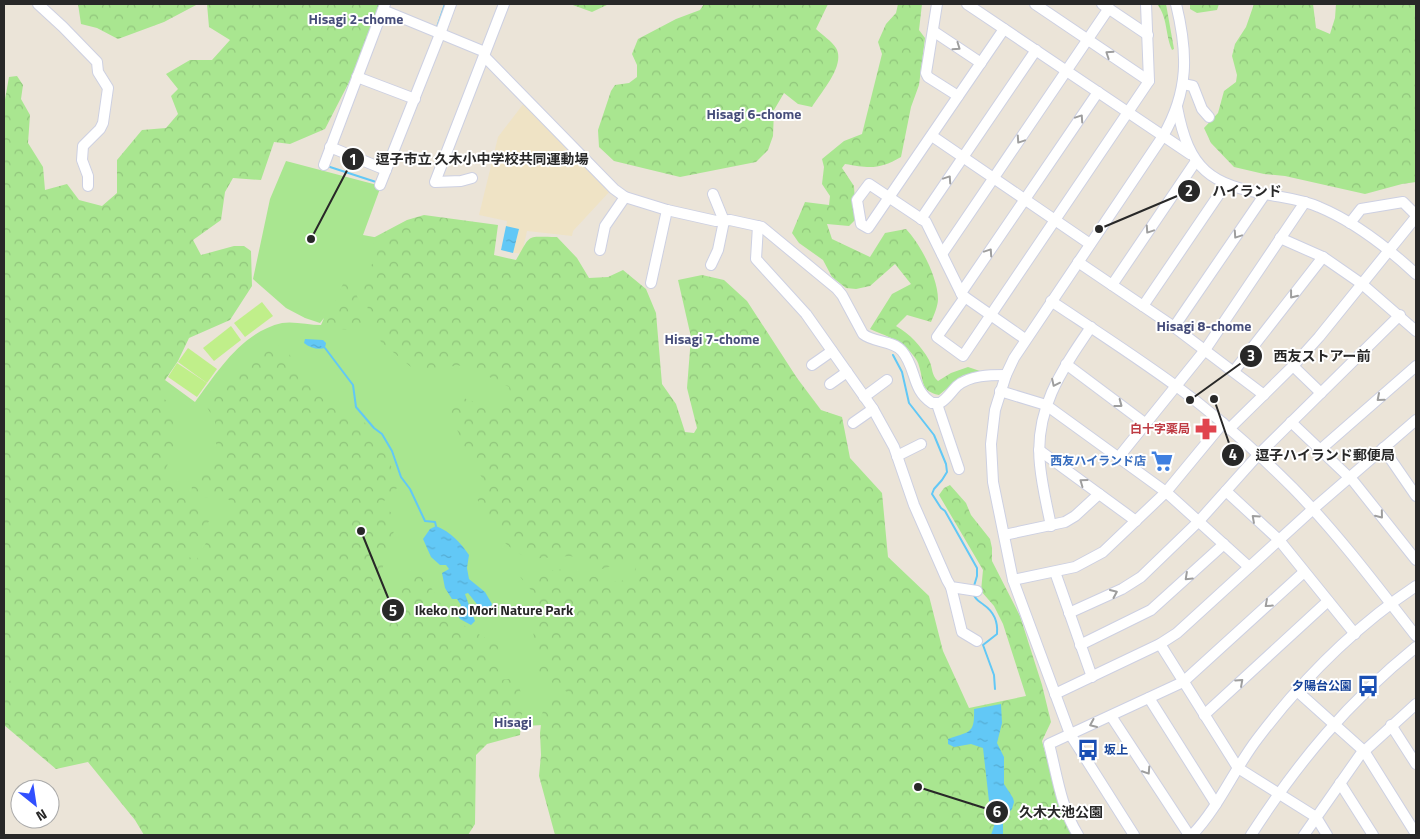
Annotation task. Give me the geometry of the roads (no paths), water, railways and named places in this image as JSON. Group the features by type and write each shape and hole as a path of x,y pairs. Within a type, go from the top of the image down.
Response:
{"street":[{"path":"38,4 97,62 98,72 108,88 103,123 100,129 83,146 82,160 88,176 88,186"},
{"path":"380,185 384,169 451,4"},
{"path":"472,178 461,182 435,182 504,4"},
{"path":"937,4 926,74 958,96"},
{"path":"968,4 1163,136 1194,158 1216,178 1226,184 1318,206 1350,223 1388,250 1416,274"},
{"path":"1035,4 1149,81"},
{"path":"1098,92 1025,199 963,295 938,338 963,356 1149,81 1146,4"},
{"path":"1134,835 1070,734 1013,580 993,482 991,461 992,426 1006,374 1026,339 1163,136 1177,107 1185,71 1185,46 1176,4"},
{"path":"942,254 1088,40 1106,6 1148,35"},
{"path":"324,165 384,7 484,54 614,189 625,197 667,210 716,221 730,220 762,227 837,289 863,334 868,338 890,344 901,350 913,368 920,392 924,398 937,404 959,469"},
{"path":"1004,29 889,198 926,222 963,295 1026,339"},
{"path":"933,31 981,63"},
{"path":"921,219 1036,50"},
{"path":"357,77 412,98"},
{"path":"1183,84 1193,86 1202,109 1209,117"},
{"path":"1177,107 1180,124 1194,158"},
{"path":"932,136 1090,244"},
{"path":"330,147 384,169"},
{"path":"1112,285 1194,158"},
{"path":"1144,306 1226,184"},
{"path":"711,265 718,250 724,221 713,194"},
{"path":"1174,327 1265,194"},
{"path":"600,250 605,226 625,197"},
{"path":"1118,458 1205,350 1305,202"},
{"path":"1013,580 1075,567 1103,552 1166,492 1226,426 1264,395 1293,366 1319,338 1388,250 1416,219 1403,202 1361,209 1350,223"},
{"path":"651,283 667,210"},
{"path":"758,226 756,259 806,314 873,409 894,447 914,505 946,580 951,587 962,632 977,641"},
{"path":"1280,238 1323,257 1362,284 1400,315 1416,331"},
{"path":"1234,371 1323,257"},
{"path":"1078,262 1174,327 1264,395"},
{"path":"1051,300 1176,386 1226,426 1258,455 1313,509 1416,636"},
{"path":"1069,613 1134,583 1199,521 1258,455 1400,315"},
{"path":"1051,526 1042,478 1039,450 1040,434 1046,405 1053,386 1091,328"},
{"path":"812,365 832,351"},
{"path":"1066,364 1146,424"},
{"path":"1293,366 1321,393"},
{"path":"1320,450 1416,366"},
{"path":"830,384 847,372"},
{"path":"937,404 944,401 956,387 966,381 989,375 1006,374"},
{"path":"864,396 887,380"},
{"path":"1000,391 1046,405 1166,492 1249,567"},
{"path":"853,423 873,409"},
{"path":"1291,422 1349,477 1416,560"},
{"path":"1055,694 1160,644 1194,618 1349,477 1415,424"},
{"path":"897,456 921,444"},
{"path":"1383,448 1416,496"},
{"path":"1039,450 1136,521"},
{"path":"1226,491 1279,540 1355,634"},
{"path":"1004,535 1065,522 1075,516 1099,494"},
{"path":"1080,645 1150,610 1224,544"},
{"path":"1054,572 1092,677"},
{"path":"1078,835 1064,805 1049,744 1183,682 1304,572"},
{"path":"1111,716 1190,835 1216,804 1258,738 1297,691 1325,661 1355,634 1391,603 1416,586"},
{"path":"951,587 975,591"},
{"path":"1204,715 1328,601"},
{"path":"1160,644 1238,768 1316,817 1328,835"},
{"path":"1251,835 1278,794 1316,744 1378,679 1416,647"},
{"path":"1297,691 1364,751 1416,832"},
{"path":"1149,698 1216,804"},
{"path":"1304,835 1364,751 1416,704"},
{"path":"1391,725 1416,764"},
{"path":"1340,783 1373,835"}],"water":[{"path":"506,226 519,229 513,253 501,250"},
{"path":"305,339 323,340 326,343 325,348 317,349 309,346 304,343"},
{"path":"436,526 451,534 466,550 469,555 467,568 469,579 485,592 492,604 490,608 480,608 468,593 465,594 475,621 471,625 460,619 456,612 461,605 457,599 452,599 445,588 442,573 449,569 446,565 440,565 431,557 423,539 430,529"},
{"path":"1001,704 1002,723 997,743 1004,757 1004,784 1014,802 1012,809 1003,819 1003,835 991,835 997,813 989,801 983,748 971,744 954,747 948,744 948,739 966,733 972,728 974,709"}],"waterway":[{"path":"437,27 445,4"},
{"path":"330,167 376,182 378,181"},
{"path":"325,348 353,385 356,407 374,428 382,434 392,451 401,477 410,489 425,521 435,522 436,526"},
{"path":"893,355 902,372 909,403 934,435 946,464 947,472 932,494 945,511 977,568 974,586"},
{"path":"973,593 976,599 993,614 997,626 997,634 983,645 994,675 995,689"}],"place":[{"name":"ハイランド","path":"1099,229"},
{"name":"逗子市立 久木小中学校共同運動場","path":"311,239"},
{"name":"逗子ハイランド郵便局","path":"1214,399"},
{"name":"西友ストアー前","path":"1190,400"},
{"name":"白十字薬局","path":"1206,429"},
{"name":"西友ハイランド店","path":"1162,461"},
{"name":"Ikeko no Mori Nature Park","path":"361,531"},
{"name":"夕陽台公園","path":"1368,686"},
{"name":"坂上","path":"1088,750"},
{"name":"久木大池公園","path":"918,787"}],"district":[{"name":"Hisagi 2-chome","path":"356,19"},
{"name":"Hisagi 6-chome","path":"754,114"},
{"name":"Hisagi 8-chome","path":"1204,326"},
{"name":"Hisagi 7-chome","path":"712,339"},
{"name":"Hisagi","path":"513,722"}]}
